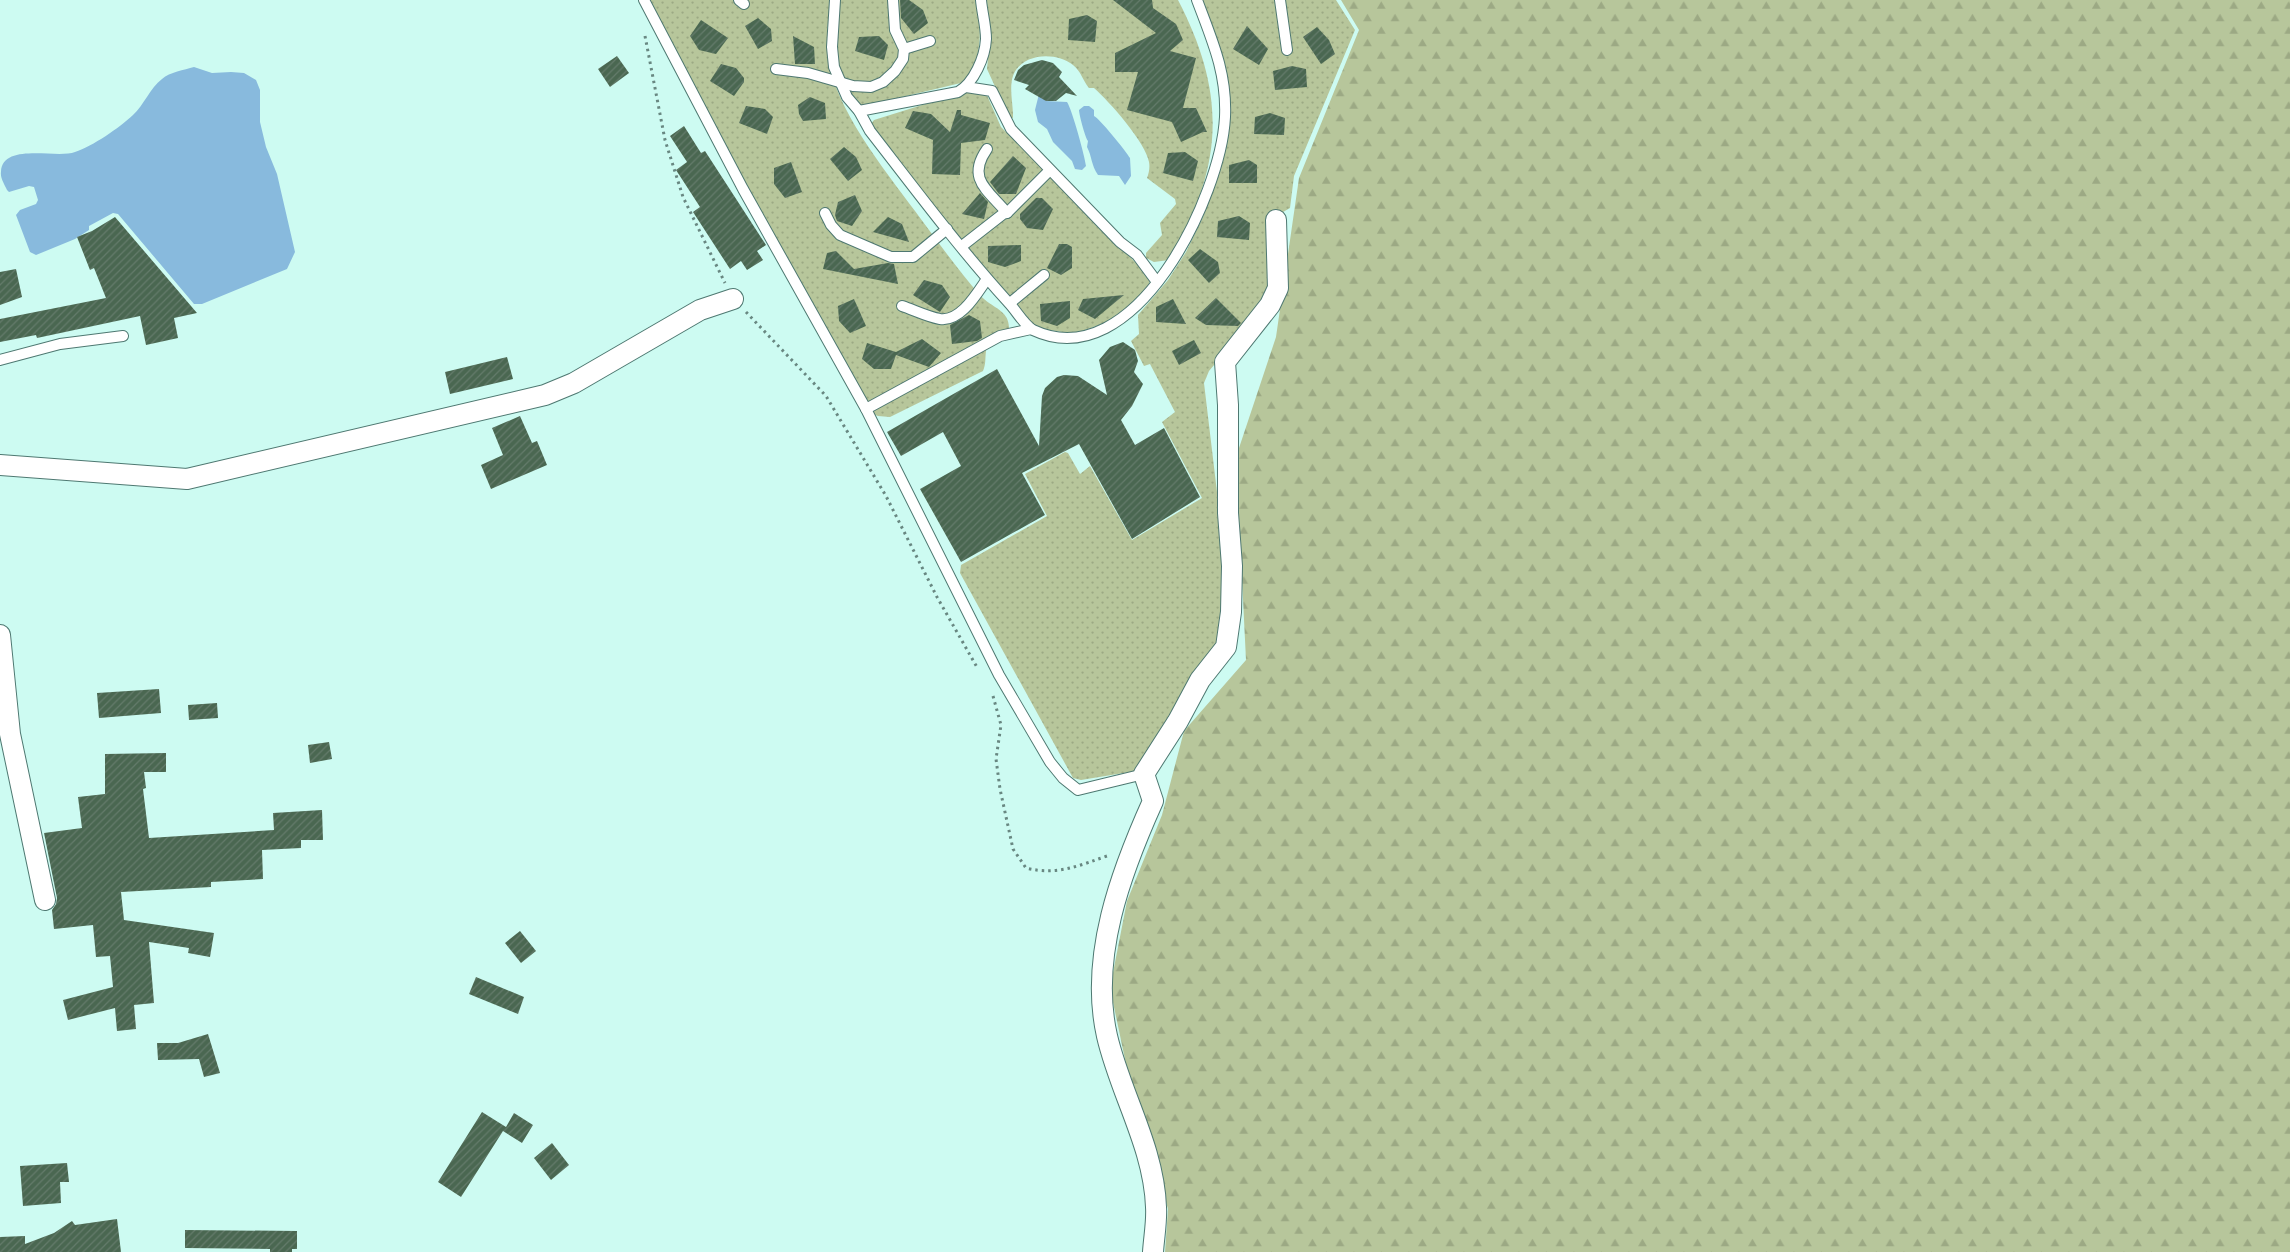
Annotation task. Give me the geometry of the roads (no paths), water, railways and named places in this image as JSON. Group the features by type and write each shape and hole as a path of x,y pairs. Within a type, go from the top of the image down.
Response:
{"street":[{"path":"1153,1252 1156,1207 1152,1172 1106,1035 1102,990 1106,936 1132,847 1153,801 1144,774 1178,721 1200,680 1226,647 1231,612 1232,566 1228,513 1228,405 1225,362 1270,305 1278,288 1276,220"},
{"path":"0,465 187,479 546,395 574,383 700,310 733,298"},
{"path":"0,635 10,734 45,900"}],"lane":[{"path":"644,0 743,190 866,409 999,675 1050,762 1063,778 1078,790 1144,774"},
{"path":"835,0 832,47 834,67 847,97 859,111 870,131 986,279 1010,303 1031,329 1054,338 1070,338 1109,327 1130,311 1158,282 1195,222 1210,187 1220,152 1225,118 1224,89 1220,62 1197,0"},
{"path":"776,69 808,73 840,84 871,88 884,82 903,59 904,49 895,30 892,0"},
{"path":"859,111 958,92 966,87 981,61 986,39 981,0"},
{"path":"1280,0 1287,50"},
{"path":"904,49 930,41"},
{"path":"966,87 992,91 1011,129 1120,242 1137,255 1158,282"},
{"path":"987,149 978,161 977,174 982,184 1007,213"},
{"path":"962,246 1003,214 1007,213 1049,172"},
{"path":"825,213 831,225 840,235 891,257 913,257 947,229"},
{"path":"1010,303 1044,275"},
{"path":"902,306 942,320 958,314 967,307 986,279"},
{"path":"866,409 1000,336 1031,329"},
{"path":"0,360 60,344 123,336"}],"water":[{"path":"194,67 212,73 244,73 256,80 260,90 260,122 266,147 277,174 295,252 287,269 202,304 194,304 118,214 113,213 89,226 89,230 75,239 36,255 30,252 16,215 20,210 36,204 38,200 34,187 29,186 9,192 7,190 1,174 4,163 10,157 20,154 67,154 90,146 133,115 162,79 173,73"},
{"path":"1039,94 1046,101 1067,102 1075,123 1085,161 1086,166 1082,170 1075,169 1072,161 1053,142 1047,129 1038,122 1035,110"},
{"path":"1084,106 1089,106 1094,110 1094,116 1130,158 1131,176 1125,185 1119,176 1098,175 1087,147 1088,141 1079,112"}]}
